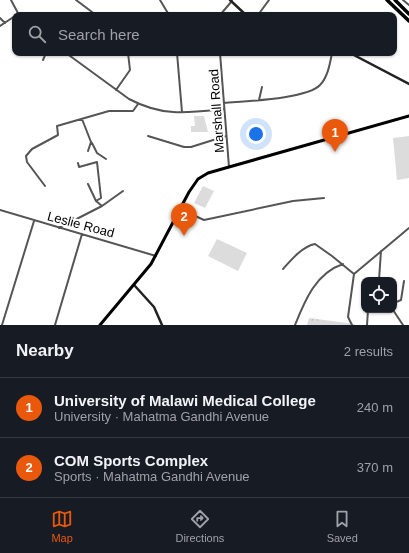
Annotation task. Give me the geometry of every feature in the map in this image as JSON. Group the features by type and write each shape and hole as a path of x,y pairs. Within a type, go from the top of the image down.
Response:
{"highway":[{"path":"387,0 409,21"},
{"path":"395,0 409,14"}],"main road":[{"path":"100,325 135,286 156,256 180,209 198,179 208,173 409,116"}],"street":[{"path":"11,0 17,12"},
{"path":"76,0 92,12"},
{"path":"160,0 167,12"},
{"path":"260,12 268,0"},
{"path":"403,0 409,5"},
{"path":"222,12 231,1 243,12"},
{"path":"0,18 5,23"},
{"path":"0,26 12,18"},
{"path":"43,60 45,56"},
{"path":"70,56 116,90 138,104 164,112 224,109"},
{"path":"116,90 130,70 128,56"},
{"path":"177,56 182,112"},
{"name":"Marshall Road","path":"220,56 229,167"},
{"path":"224,103 283,97 317,88 324,79 331,56"},
{"path":"356,56 409,84"},
{"path":"259,100 262,87"},
{"path":"45,186 27,162 28,153 32,149 58,135 57,127 59,125 109,112 133,111 138,104"},
{"path":"82,119 97,153 106,159"},
{"path":"148,136 184,147 191,147 226,136"},
{"path":"88,151 91,142"},
{"path":"78,163 79,167 97,162 101,198 96,201"},
{"path":"88,184 96,201 102,206"},
{"path":"58,228 102,206 123,191"},
{"path":"180,209 204,220 293,201 324,198"},
{"name":"Leslie Road","path":"0,210 156,256"},
{"path":"2,325 34,221"},
{"path":"352,325 348,317 354,274 409,228"},
{"path":"55,325 82,234"},
{"path":"284,269 302,251 310,245 316,244 354,274"},
{"path":"379,277 381,250"},
{"path":"295,325 319,279 329,271 343,264"},
{"path":"397,302 401,300 404,281"},
{"path":"135,286 154,307 162,325"},
{"path":"367,325 368,313"},
{"path":"396,313 402,325"}],"green space":[{"path":"194,116 204,116 208,132 191,132 191,126 195,126"},
{"path":"409,136 409,178 397,180 393,138"},
{"path":"203,186 214,191 205,208 194,203"},
{"path":"217,239 247,253 238,271 208,256"},
{"path":"309,318 355,324 355,325 307,325"}],"place":[{"name":"University of Malawi Medical College","path":"335,152"},
{"name":"COM Sports Complex","path":"184,236"}]}
